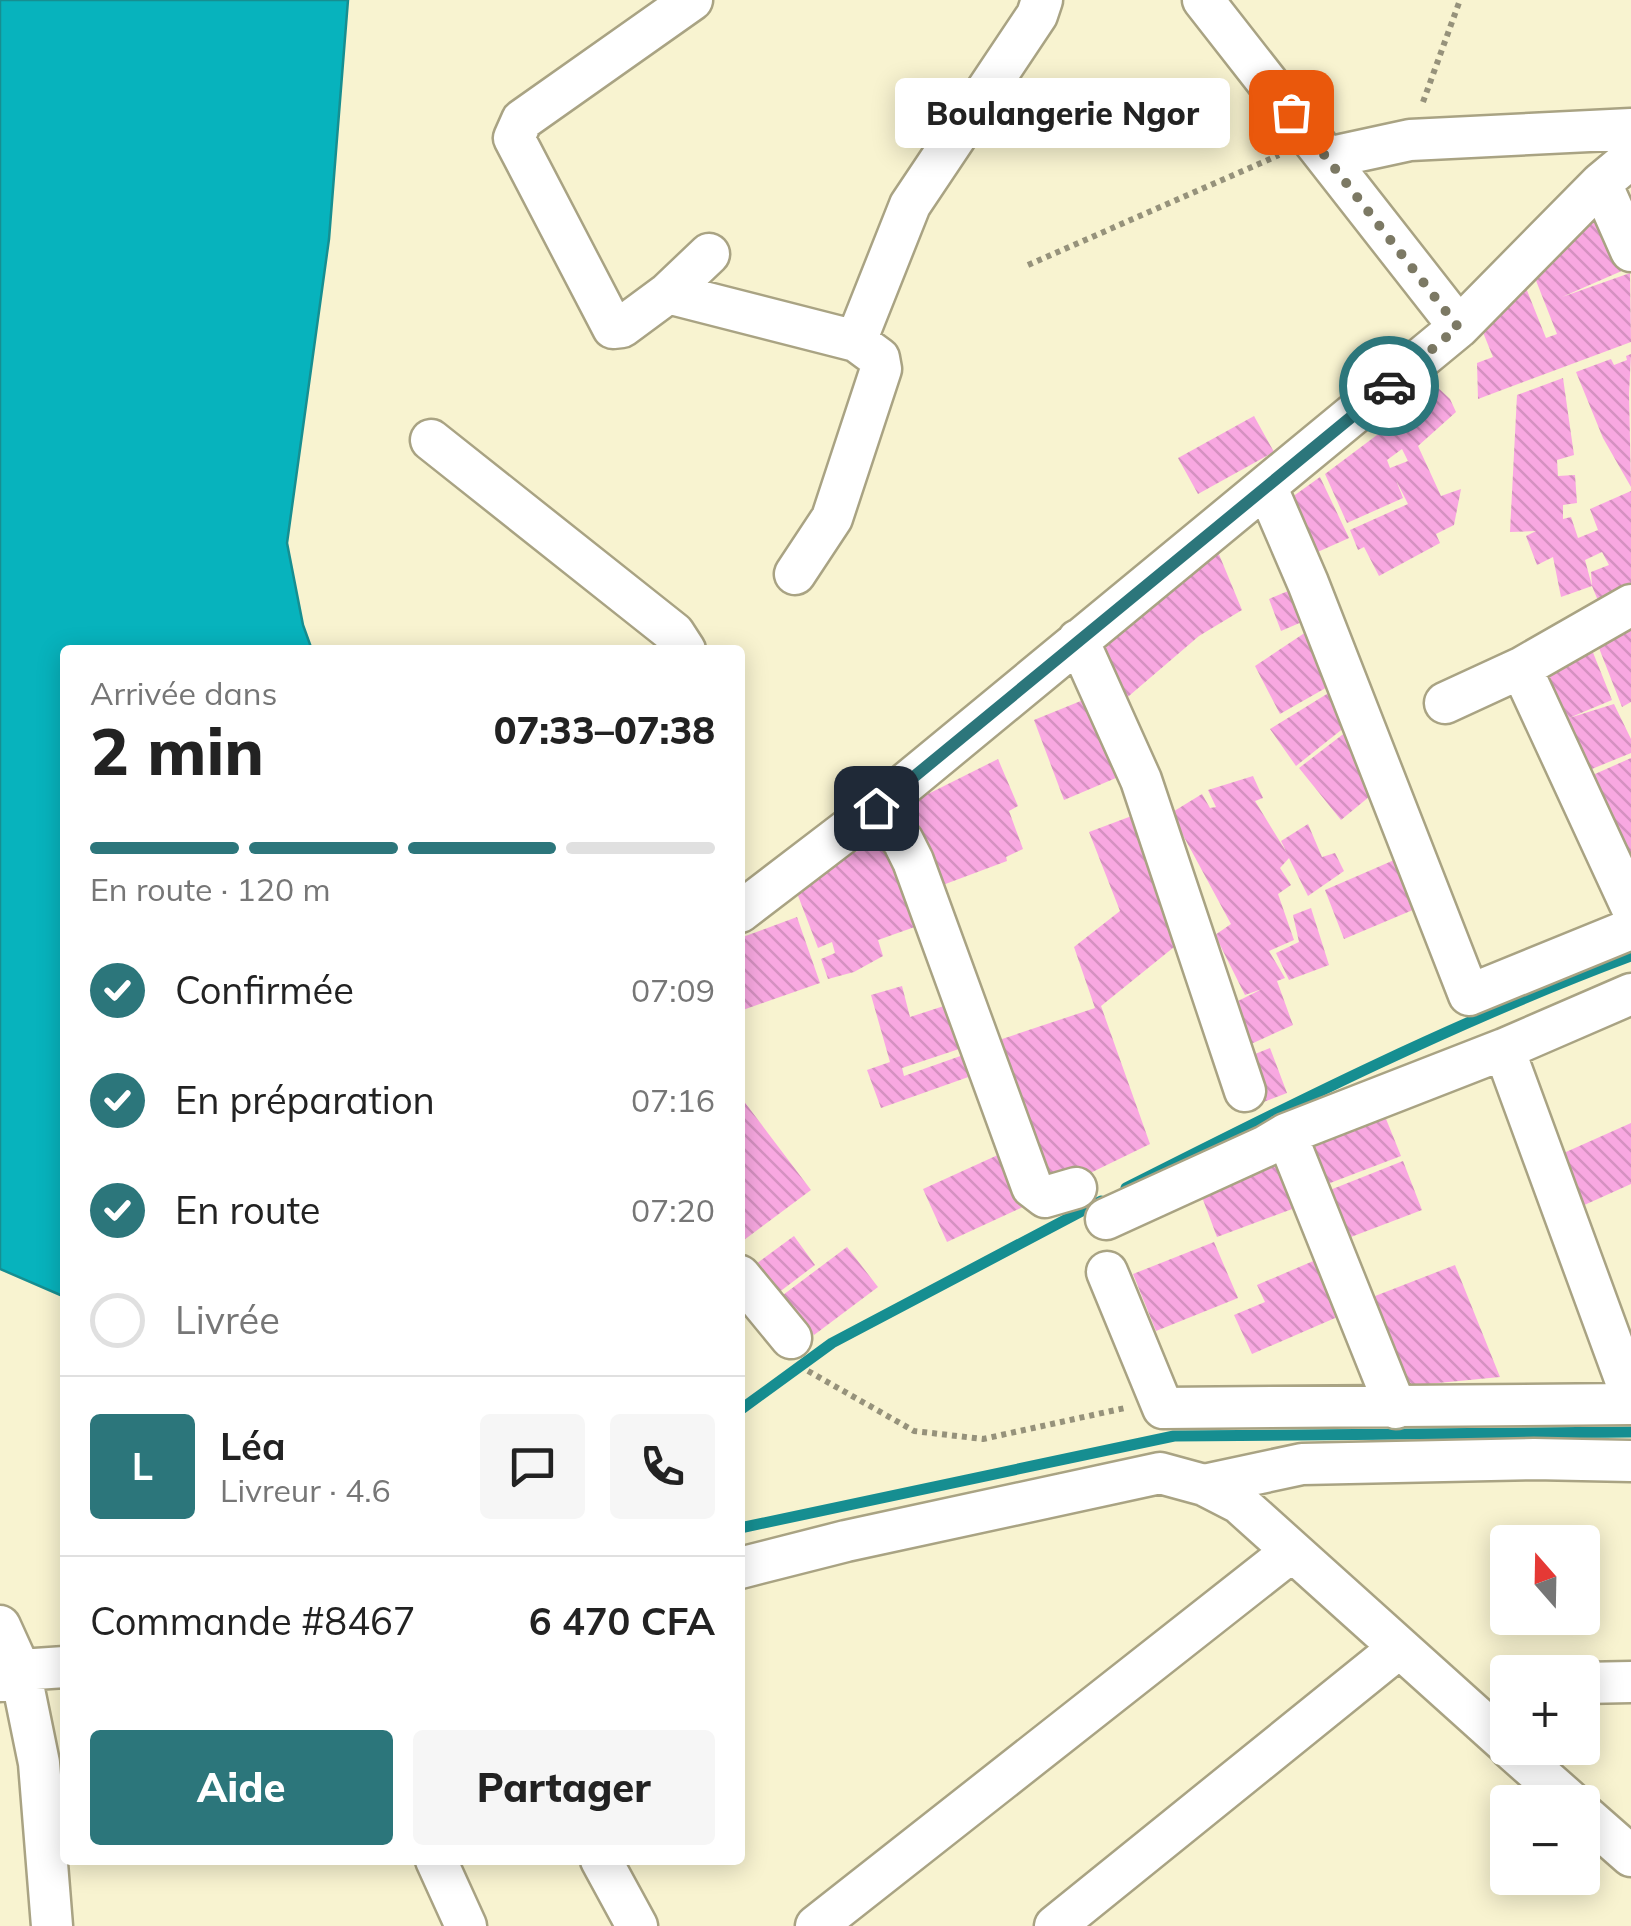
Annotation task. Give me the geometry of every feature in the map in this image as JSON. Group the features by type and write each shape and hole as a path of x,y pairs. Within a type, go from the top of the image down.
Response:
{"street":[{"path":"692,0 522,120 514,138 613,328 622,327 668,293 709,254"},
{"path":"856,341 910,206 1037,15 1042,0"},
{"path":"1203,0 1458,327"},
{"path":"1320,148 1631,129"},
{"path":"745,908 876,808 1268,488 1458,327 1616,170"},
{"path":"1616,170 1631,251"},
{"path":"668,293 856,341 880,358 881,369 832,518 796,574"},
{"path":"431,440 674,632 683,645"},
{"path":"1268,488 1469,995 1631,929"},
{"path":"1446,702 1520,668 1631,605"},
{"path":"1078,640 1140,780 1246,1091"},
{"path":"1520,668 1631,906"},
{"path":"876,808 903,841 913,861 1032,1187 1044,1197 1076,1188"},
{"path":"1106,1219 1286,1134 1631,994"},
{"path":"1504,1048 1631,1395"},
{"path":"1286,1134 1396,1408"},
{"path":"1106,1272 1163,1408 1631,1404"},
{"path":"745,1282 791,1338"},
{"path":"1204,1485 1302,1464 1534,1459 1631,1462"},
{"path":"745,1567 1160,1473 1204,1485 1239,1503 1398,1648 1490,1721"},
{"path":"816,1926 1292,1552"},
{"path":"0,1626 10,1675 39,1763 52,1926"},
{"path":"1055,1926 1398,1648"},
{"path":"10,1675 60,1668"},
{"path":"1600,1683 1631,1682"},
{"path":"1535,1765 1554,1785"},
{"path":"1600,1829 1631,1856"},
{"path":"438,1865 466,1926"},
{"path":"603,1865 636,1926"}],"path":[{"path":"1410,140 1460,0"},
{"path":"1028,265 1320,148"},
{"path":"810,1375 914,1431 983,1438 1140,1404"}],"water":[{"path":"0,0 348,0 329,239 287,543 310,645 60,645 60,1295 0,1269"}],"building":[{"path":"1601,212 1624,270 1562,297 1630,273 1631,342 1478,399 1477,363 1493,357 1480,325 1524,283 1546,338 1557,334 1535,278"},
{"path":"1631,354 1631,487 1603,438 1576,372 1611,359 1614,365"},
{"path":"1563,378 1574,455 1557,460 1558,476 1575,475 1577,503 1563,505 1563,519 1571,517 1578,538 1598,530 1590,509 1631,491 1631,587 1599,603 1592,586 1561,597 1553,557 1537,565 1526,536 1536,531 1510,532 1517,395","holes":["1602,552 1609,565 1591,572 1592,586 1585,560"]},
{"path":"1434,384 1450,399 1456,412 1418,446 1441,496 1461,489 1454,525 1436,534 1440,543 1379,576 1364,547 1358,550 1350,530 1408,504 1396,480 1403,498 1347,523 1325,474 1377,435","holes":["1402,449 1408,461 1390,468 1387,460"]},
{"path":"1254,416 1274,452 1198,494 1178,458"},
{"path":"1320,477 1349,538 1302,559 1281,505"},
{"path":"1218,552 1242,610 1199,636 1116,707 1092,655"},
{"path":"1305,584 1318,615 1281,631 1269,599"},
{"path":"1631,610 1631,702 1622,707 1592,630"},
{"path":"1315,626 1338,681 1280,714 1255,666"},
{"path":"1588,640 1612,700 1569,718 1614,704 1631,739 1631,753 1582,773 1536,667"},
{"path":"1335,689 1350,723 1296,766 1270,729"},
{"path":"1093,696 1123,775 1064,800 1034,720"},
{"path":"1355,725 1381,787 1341,820 1299,768"},
{"path":"1631,758 1631,868 1586,778"},
{"path":"998,759 1018,806 1009,811 1023,849 1006,857 1007,861 924,892 901,819 917,815 912,802"},
{"path":"1253,776 1263,798 1255,801 1287,853 1281,841 1308,824 1322,857 1335,853 1344,871 1308,896 1289,858 1280,868 1291,885 1278,894 1294,940 1269,951 1285,978 1277,981 1293,1025 1242,1048 1226,1007 1262,989 1245,995 1215,935 1231,924 1171,813 1202,794 1210,808 1216,807 1208,790"},
{"path":"1145,811 1184,939 1101,1006 1150,1144 1045,1195 990,1043 1095,1008 1074,947 1120,911 1089,832"},
{"path":"895,837 926,923 878,940 883,956 854,972 828,979 821,959 835,953 832,942 818,948 797,893 850,854"},
{"path":"1408,854 1427,904 1344,939 1325,890"},
{"path":"1311,908 1329,965 1289,980 1276,953 1299,942 1293,915"},
{"path":"797,917 820,983 745,1009 745,936"},
{"path":"902,986 910,1017 950,1004 965,1047 902,1068 904,1076 966,1054 974,1075 881,1108 867,1070 890,1062 871,995"},
{"path":"1270,1048 1287,1093 1261,1103 1245,1058"},
{"path":"745,1103 811,1190 745,1239"},
{"path":"1380,1104 1401,1156 1317,1188 1297,1136"},
{"path":"1631,1123 1631,1184 1580,1207 1557,1156"},
{"path":"1274,1152 1295,1208 1217,1237 1196,1181"},
{"path":"1000,1154 1025,1206 947,1242 923,1189"},
{"path":"1403,1161 1422,1210 1343,1240 1325,1192"},
{"path":"794,1236 815,1265 778,1293 756,1264"},
{"path":"1214,1242 1238,1298 1156,1331 1133,1274"},
{"path":"847,1247 878,1287 814,1335 783,1295"},
{"path":"1318,1259 1342,1315 1252,1354 1234,1315 1265,1302 1257,1285"},
{"path":"1455,1265 1500,1377 1407,1386 1370,1298"}],"waterway":[{"path":"1126,1188 1439,1036 1631,956"},
{"path":"745,1406 832,1343 1101,1201"},
{"path":"745,1527 1174,1436 1631,1432"}],"way so far":[{"path":"1291,112 1458,327 1389,386"}],"place":[{"name":"Boulangerie Ngor","path":"1291,112"}],"route":[{"path":"876,808 1389,386"}]}
